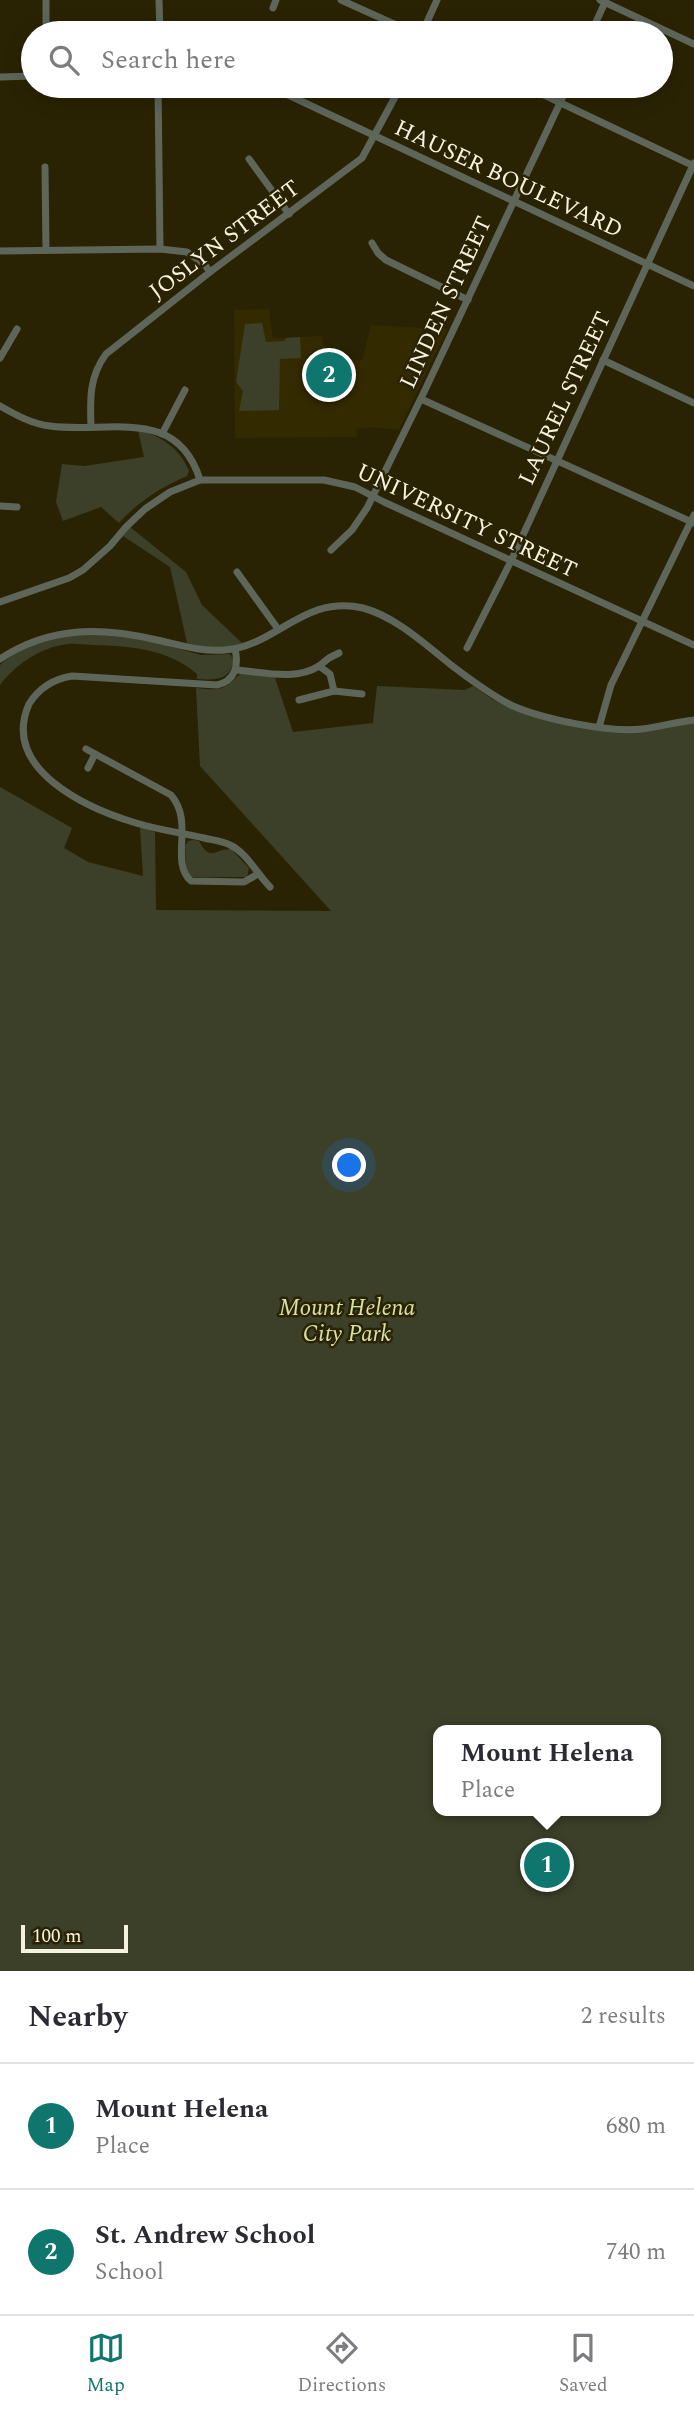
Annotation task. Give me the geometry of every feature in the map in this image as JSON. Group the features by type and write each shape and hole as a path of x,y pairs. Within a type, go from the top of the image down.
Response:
{"street":[{"path":"46,0 46,21"},
{"path":"159,0 160,21"},
{"path":"341,0 387,21"},
{"path":"427,21 437,0"},
{"path":"596,21 603,1 645,21"},
{"path":"673,34 694,44"},
{"path":"0,77 21,76"},
{"path":"158,98 160,249"},
{"name":"HAUSER BOULEVARD","path":"295,98 694,286"},
{"name":"JOSLYN STREET","path":"91,427 90,389 95,370 106,354 362,158 394,98"},
{"path":"550,98 694,165"},
{"name":"LINDEN STREET","path":"331,550 352,530 373,496 562,98"},
{"path":"249,159 289,214"},
{"name":"LAUREL STREET","path":"467,648 694,165"},
{"path":"45,167 46,250"},
{"path":"372,243 377,253 386,260 468,300"},
{"path":"0,251 160,249 187,252 210,272"},
{"path":"0,358 17,329"},
{"path":"603,360 694,403"},
{"path":"162,434 185,390"},
{"path":"421,399 693,520 611,685 599,727"},
{"path":"0,406 42,425 60,428 141,427 162,434 186,453 197,470 200,481"},
{"name":"UNIVERSITY STREET","path":"0,601 69,578 83,570 145,509 170,492 200,481 324,480 355,487 694,645"},
{"path":"0,506 17,507"},
{"path":"237,572 278,629"},
{"path":"0,659 41,638 91,631 124,633 212,651 235,649 318,608 345,605 365,609 397,625 480,687 505,702 552,717 618,730 642,729 694,720"},
{"path":"235,649 238,662 236,670 228,680 217,685 64,677 36,694 21,720 20,737 24,752 33,768 63,791 136,823 231,845 270,887"},
{"path":"236,670 304,674 339,653"},
{"path":"319,666 330,674 334,691"},
{"path":"299,700 334,691 362,694"},
{"path":"86,749 171,795 179,804 184,821 181,833 183,870 191,881 244,882 258,874"},
{"path":"88,768 95,754"}],"shaded area":[{"path":"269,309 273,338 321,336 329,361 362,360 371,325 447,329 399,430 371,427 356,429 357,437 235,438 234,310"}],"green space":[{"path":"262,323 266,342 300,337 301,358 280,359 279,410 239,411 243,391 236,382 245,324"},
{"path":"138,430 162,440 175,450 189,471 187,476 150,496 119,523 101,507 63,521 56,502 62,464 84,466 144,457"},
{"path":"130,527 186,572 202,605 242,643 214,648 187,643 170,567 123,536"},
{"path":"74,634 105,634 147,640 201,655 230,654 234,661 225,676 197,679 197,674 186,666 149,650 68,644 48,649 30,658 0,685 0,665 16,653"},
{"name":"Mount Helena City Park","path":"242,672 275,678 293,732 373,723 377,686 465,690 473,686 517,711 605,732 625,732 694,722 694,1971 0,1971 0,787 72,828 64,848 88,862 143,876 140,827 155,832 156,910 331,911 200,766 196,688 226,686"},
{"path":"188,841 199,841 210,853 231,849 249,868 247,877 192,877 186,871 185,846"}],"place":[{"name":"St. Andrew School","path":"329,375"},
{"name":"Mount Helena","path":"547,1865"}]}
